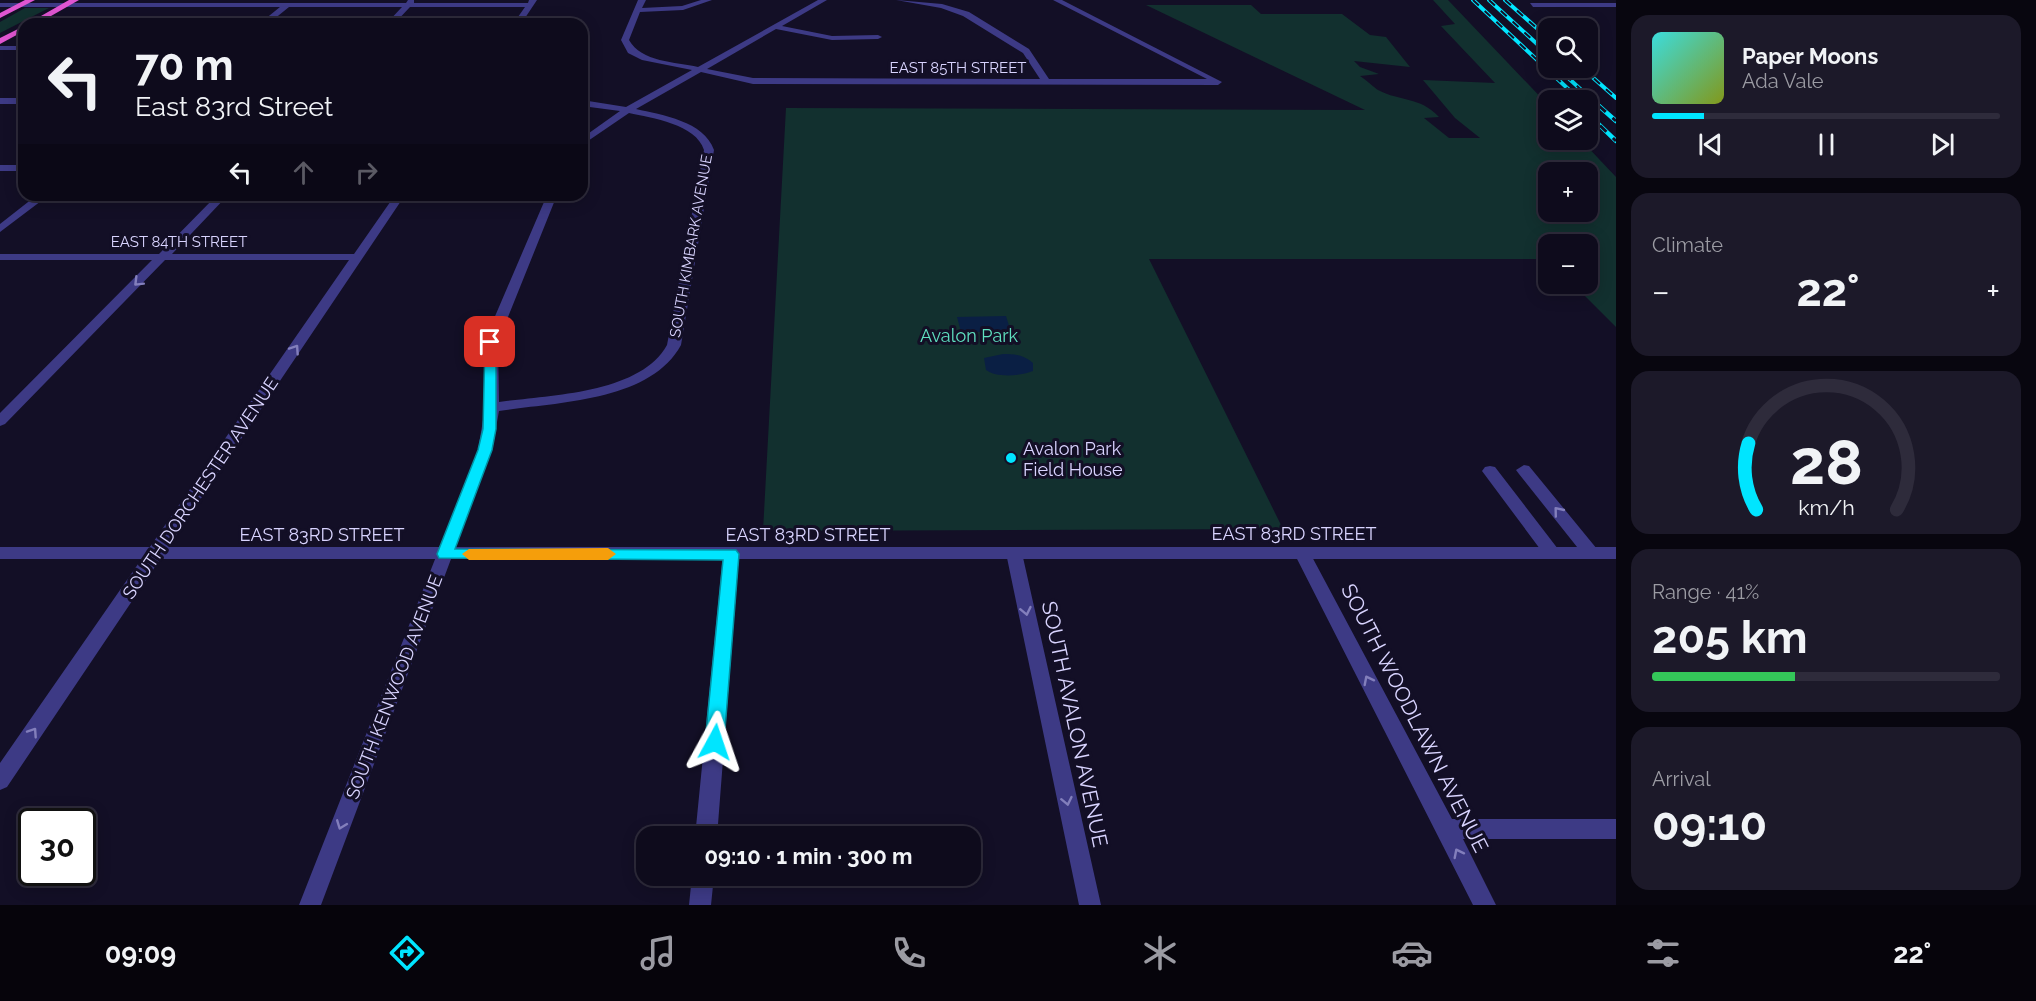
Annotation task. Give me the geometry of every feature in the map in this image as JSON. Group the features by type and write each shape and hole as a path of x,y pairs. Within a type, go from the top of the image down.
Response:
{"highway":[{"path":"0,16 31,0"},
{"path":"42,18 75,0"},
{"path":"0,41 18,31"}],"street":[{"path":"642,0 625,40 631,51 645,58 699,70"},
{"path":"639,9 683,8 708,0"},
{"path":"588,138 626,111 823,0"},
{"path":"900,0 942,6 966,14 1026,51 1046,81"},
{"name":"EAST 85TH STREET","path":"699,70 753,81 1218,82 1057,0"},
{"path":"271,18 291,3"},
{"path":"396,18 410,3"},
{"path":"0,5 531,3"},
{"path":"521,18 531,3"},
{"path":"1533,5 1616,5"},
{"path":"776,27 832,38 878,37"},
{"path":"0,48 18,48"},
{"path":"0,101 18,101"},
{"path":"588,104 626,111"},
{"name":"SOUTH KIMBARK AVENUE","path":"492,408 620,386 657,368 674,345 709,150 702,137 685,126 626,111"},
{"path":"0,168 18,168"},
{"path":"0,229 36,201"},
{"path":"0,420 217,201"},
{"name":"SOUTH DORCHESTER AVENUE","path":"0,780 396,201"},
{"name":"SOUTH KENWOOD AVENUE","path":"310,905 485,450 492,408 490,342 549,201"},
{"name":"EAST 84TH STREET","path":"0,257 358,257"},
{"path":"1524,470 1591,553"},
{"path":"1490,471 1552,553"},
{"name":"EAST 83RD STREET","path":"0,553 1616,553"},
{"name":"SOUTH AVALON AVENUE","path":"1014,553 1090,905"},
{"name":"SOUTH WOODLAWN AVENUE","path":"1302,553 1485,905"},
{"path":"707,826 731,554"},
{"path":"1446,828 1616,829"},
{"path":"700,905 702,886"}],"green space":[{"name":"Avalon Park","path":"1433,0 1448,0 1538,94 1538,150 1590,150 1616,177 1616,327 1583,294 1598,294 1598,234 1538,234 1538,259 1149,259 1283,529 763,531 786,108 1365,110 1146,5 1251,5 1261,14 1342,14 1370,35 1386,37 1410,67 1354,61 1360,67 1379,74 1360,76 1386,94 1417,102 1432,110 1439,117 1424,118 1449,138 1480,138 1455,118 1423,80 1495,83 1441,26 1455,24"},
{"path":"25,8 49,8 29,18 18,18 18,24 0,33 0,22"}],"water":[{"path":"1006,316 1011,332 961,332 957,317"},
{"path":"1003,354 1026,358 1033,363 1033,371 1009,375 991,373 986,370 984,358"}],"railway":[{"path":"1473,0 1569,90"},
{"path":"1489,0 1538,45"},
{"path":"1505,0 1538,29"},
{"path":"1568,78 1601,108"},
{"path":"1593,78 1616,98"},
{"path":"1599,106 1616,121"},
{"path":"1598,124 1616,141"}],"slow traffic":[{"path":"469,554 608,554"}],"place":[{"name":"Avalon Park Field House","path":"1011,458"}],"route":[{"path":"490,342 492,408 490,429 485,450 445,554 731,554 715,742"}]}
